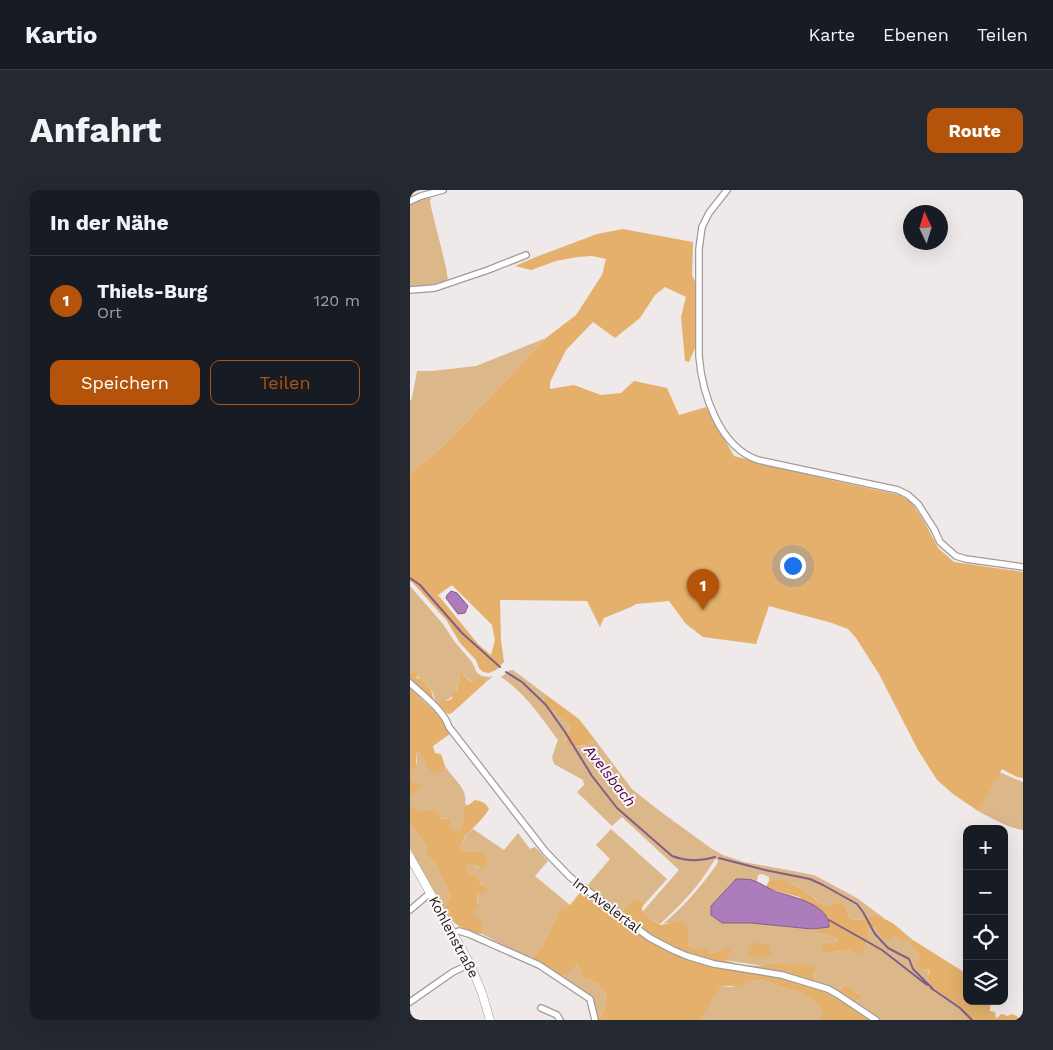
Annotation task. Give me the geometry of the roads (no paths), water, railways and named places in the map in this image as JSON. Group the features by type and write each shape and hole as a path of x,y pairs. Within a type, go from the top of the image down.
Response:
{"main road":[{"name":"Kohlenstraße","path":"410,857 470,964 482,993 490,1020"}],"street":[{"path":"410,201 443,190"},
{"path":"728,190 709,213 702,227 699,248 699,356 700,373 708,401 722,430 729,439 743,452 758,460 898,490 908,495 918,504 940,542 956,556 966,560 1023,567"},
{"path":"410,290 435,288 526,255"},
{"name":"Im Avelertal","path":"410,683 437,708 447,721 449,727 545,850 570,877 631,924 658,942 687,956 714,964 782,975 828,989 876,1020"},
{"path":"410,910 430,892"},
{"path":"453,933 459,931 469,934 539,965 590,999 594,1020"},
{"path":"410,1002 453,972 470,964"},
{"path":"541,1008 557,1015 560,1020"}],"waterway":[{"name":"Avelsbach","path":"410,578 420,585 462,633 500,667"},
{"name":"Avelsbach","path":"506,672 522,682 546,705 592,776 617,808 672,856 693,860 715,857"},
{"name":"Avelsbach","path":"719,858 810,879 857,904 875,934 888,948 909,959 913,969 932,988"},
{"name":"Avelsbach","path":"829,920 882,950 927,985"},
{"name":"Avelsbach","path":"931,988 960,1008 972,1020"}],"place":[{"name":"Thiels-Burg","path":"703,610"}]}
